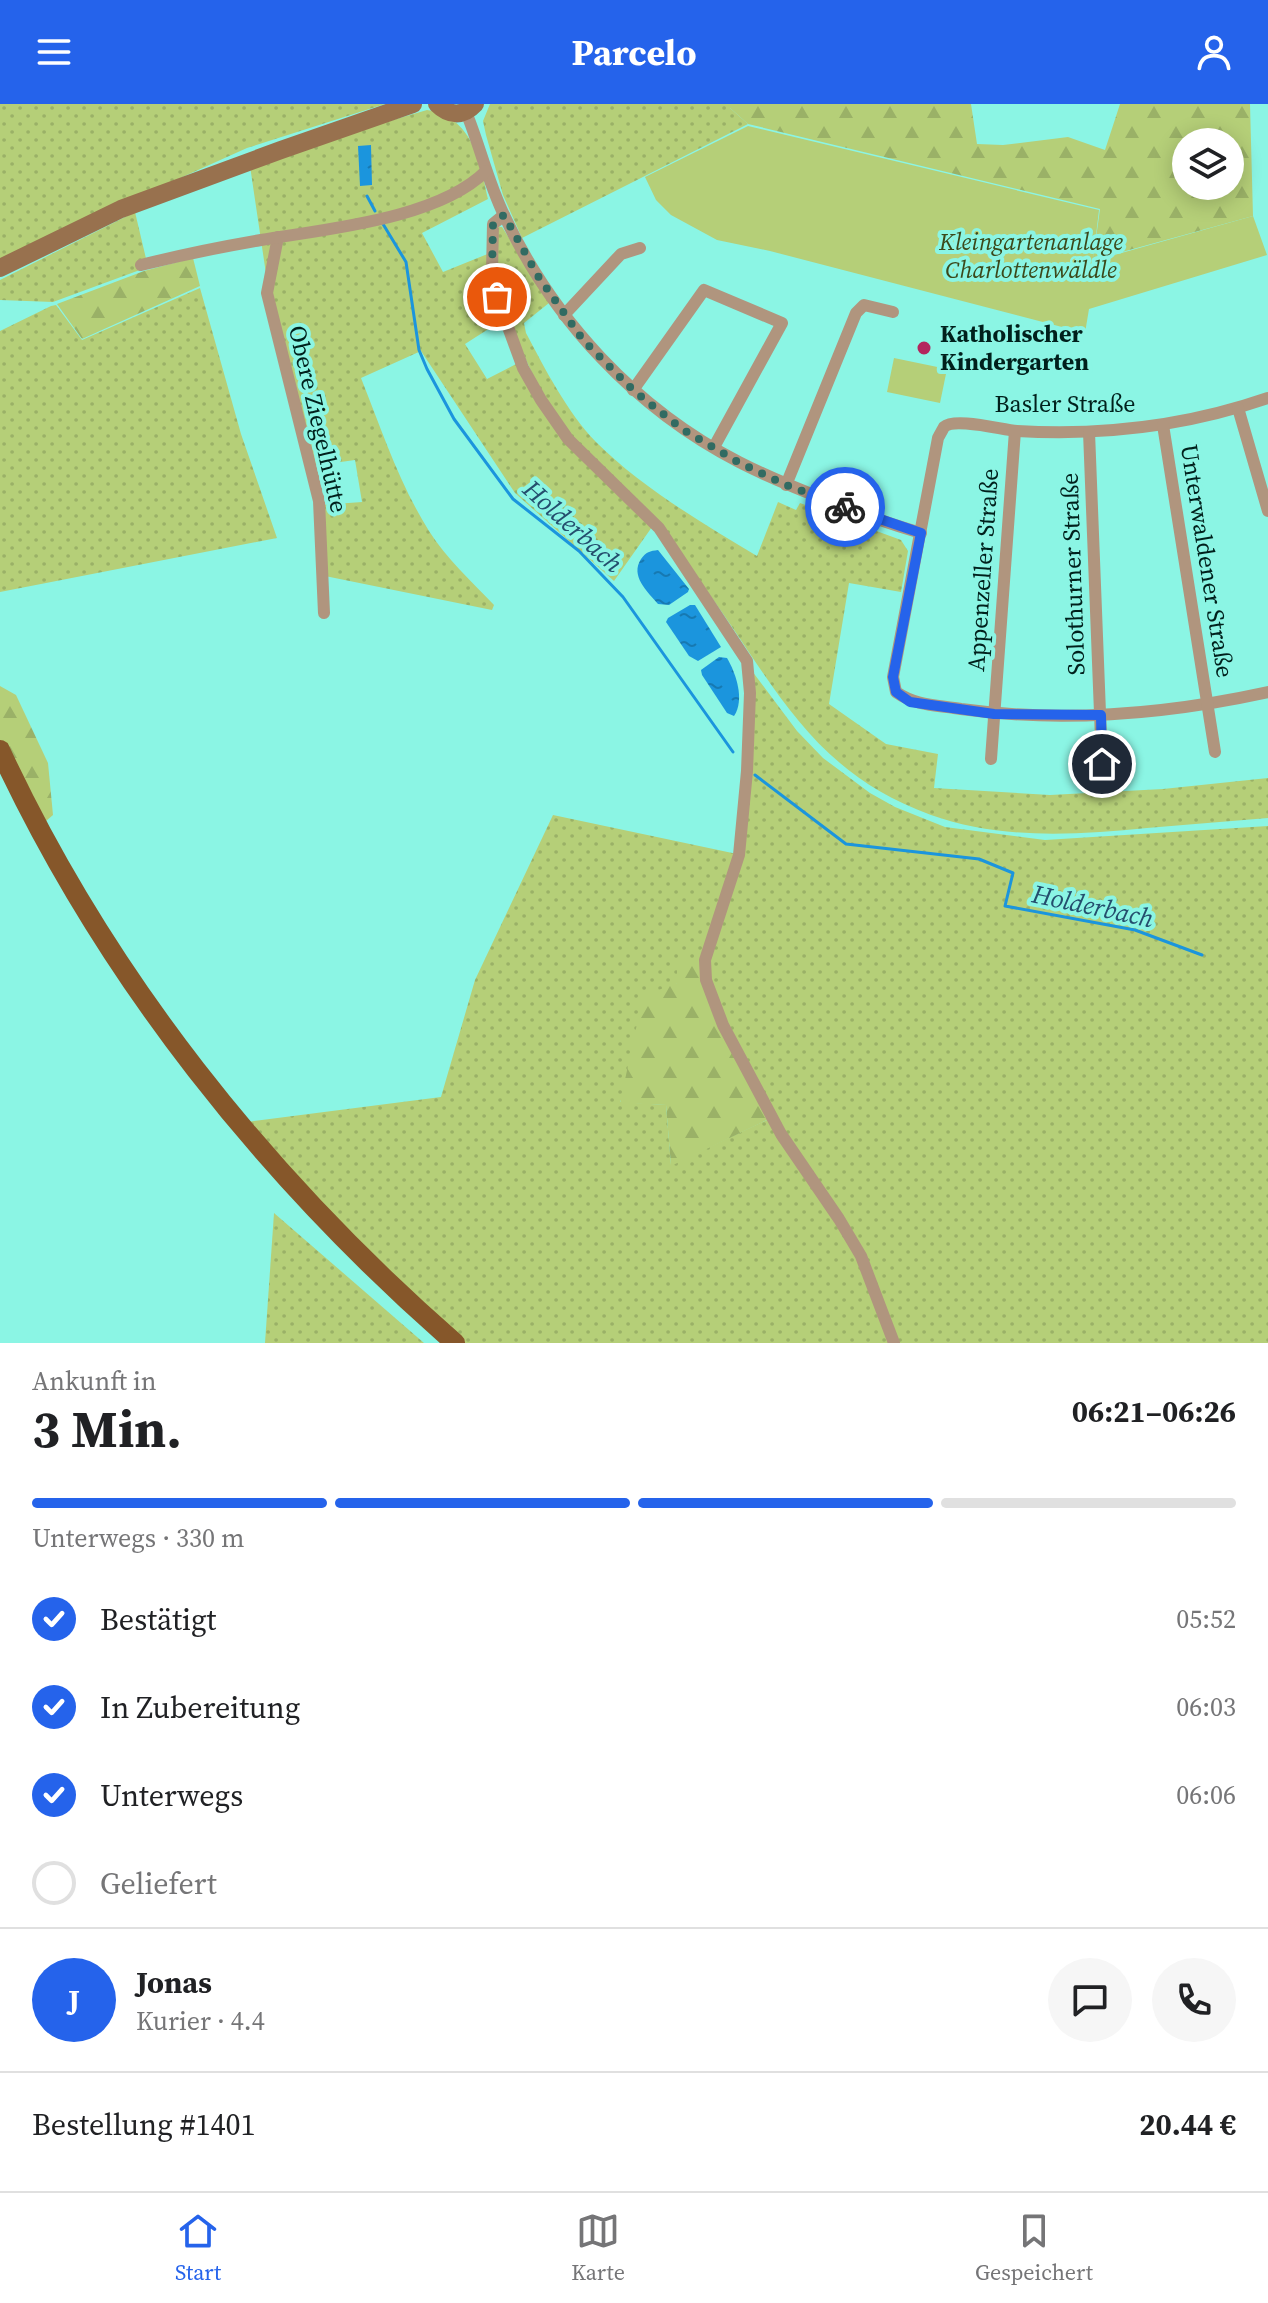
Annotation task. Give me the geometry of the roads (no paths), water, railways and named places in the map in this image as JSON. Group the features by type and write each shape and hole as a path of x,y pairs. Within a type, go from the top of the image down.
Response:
{"main road":[{"path":"0,268 121,209 413,104"},
{"path":"437,104 450,113 470,108"},
{"path":"0,750 81,903 139,994 207,1084 323,1217 384,1279 455,1343"}],"street":[{"path":"470,108 486,171 525,256 583,340 633,390 682,429 738,462 786,485 921,533"},
{"path":"141,265 415,209 443,200 486,171"},
{"path":"504,215 493,224 492,272 497,297 523,368 568,439 659,528 747,661 750,693 739,855 705,960 706,980 723,1025 781,1134 861,1256 894,1343"},
{"name":"Obere Ziegelhütte","path":"278,237 267,293 319,501 324,613"},
{"path":"564,315 621,254 640,248"},
{"path":"633,390 704,290 782,323 714,447"},
{"path":"786,485 856,313 864,305 893,312"},
{"name":"Basler Straße","path":"1268,398 1201,418 1089,432 1015,431 953,422 944,428 938,438 893,677 896,692 910,702 994,714 1101,715 1208,705 1268,692"},
{"path":"1238,408 1268,511"},
{"name":"Unterwaldener Straße","path":"1163,425 1208,705"},
{"name":"Appenzeller Straße","path":"994,714 1015,431"},
{"name":"Solothurner Straße","path":"1089,432 1101,715"},
{"path":"1208,705 1215,752"},
{"path":"991,759 994,714"},
{"path":"1101,715 1102,764"}],"water":[{"path":"371,145 372,185 360,186 358,146"},
{"path":"658,550 689,589 669,605 658,604 645,589 637,571 641,559 648,552"},
{"path":"690,605 695,605 721,647 698,661 689,656 666,622"},
{"path":"719,657 727,658 736,679 739,702 734,716 727,713 702,675 701,670"}],"waterway":[{"path":"367,196 375,211"},
{"name":"Holderbach","path":"383,224 406,262 419,350 454,419 513,499 579,551 623,597 733,752"},
{"name":"Holderbach","path":"755,775 846,844 979,859 1013,873 1005,906 1135,930 1202,955"}],"place":[{"name":"Katholischer Kindergarten","path":"924,348"}],"park label":[{"name":"Kleingartenanlage Charlottenwäldle","path":"1031,256"}]}
